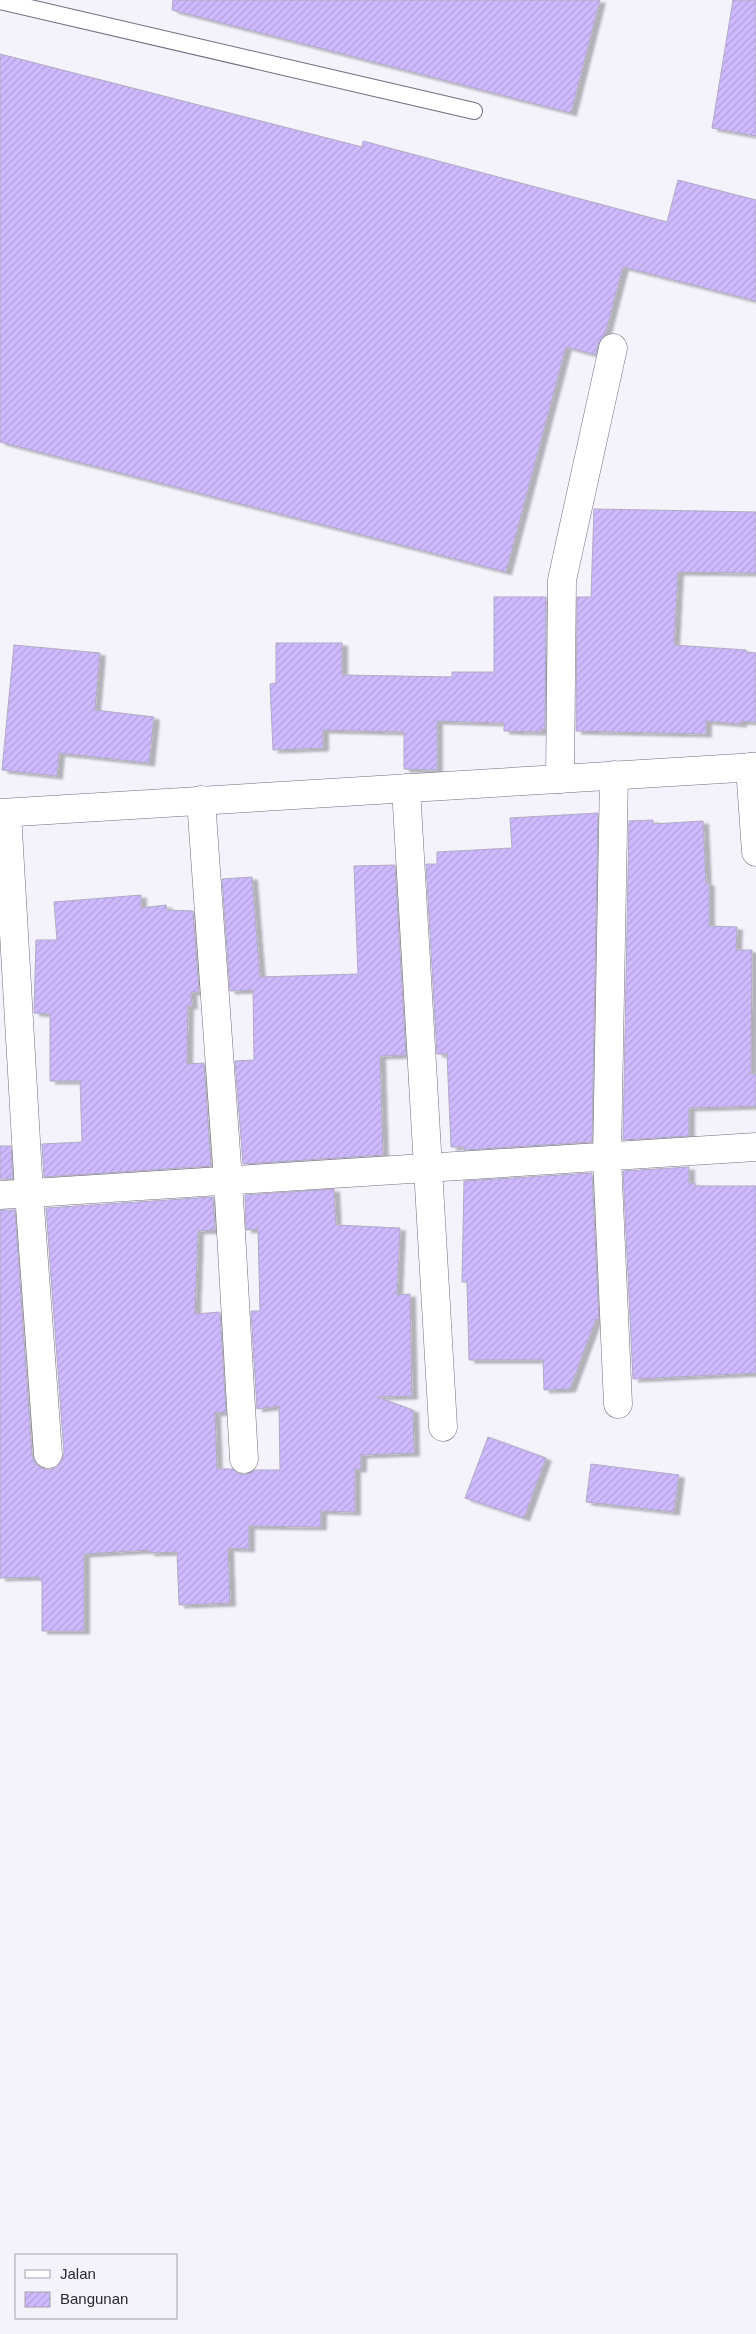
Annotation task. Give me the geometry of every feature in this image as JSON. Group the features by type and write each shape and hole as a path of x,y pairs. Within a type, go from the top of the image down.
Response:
{"street":[{"path":"560,779 562,580 613,348"},
{"path":"48,1454 3,813 753,767 756,852"},
{"path":"614,775 607,1157 618,1404"},
{"path":"406,788 443,1427"},
{"path":"201,800 228,1180 244,1459"},
{"path":"0,1195 756,1147"}],"lane":[{"path":"0,1 474,111"}],"building":[{"path":"173,0 600,0 571,113 172,10"},
{"path":"733,0 756,0 756,136 712,128"},
{"path":"0,54 362,147 363,141 667,222 678,180 756,200 756,301 623,267 605,335 598,344 596,355 566,347 506,572 0,442"},
{"path":"594,509 756,512 756,573 678,572 674,645 746,650 746,652 756,653 756,722 741,721 741,724 706,721 706,734 576,731 577,597 591,597"},
{"path":"494,597 546,597 545,729 541,729 541,732 504,731 504,723 437,721 437,770 404,769 404,732 323,730 323,748 273,750 270,684 276,683 276,643 342,643 342,675 452,677 452,672 494,672"},
{"path":"14,645 100,653 95,710 154,717 149,763 59,753 57,776 2,770"},
{"path":"598,813 592,1142 464,1150 464,1147 451,1147 447,1054 437,1054 426,864 437,864 437,852 512,848 510,818"},
{"path":"653,820 653,824 703,821 706,883 709,883 709,926 737,927 736,950 752,950 751,1074 756,1074 756,1106 689,1108 689,1136 623,1140 629,821"},
{"path":"395,865 406,1055 380,1056 383,1155 243,1164 235,1061 254,1060 253,990 230,991 222,879 252,877 260,977 358,974 354,866"},
{"path":"141,895 141,908 166,905 167,910 193,911 199,992 191,992 192,1006 188,1006 187,1064 204,1063 211,1166 44,1177 42,1144 82,1142 80,1081 50,1081 50,1014 34,1013 36,940 57,940 54,902"},
{"path":"0,1146 11,1146 13,1179 0,1179"},
{"path":"689,1167 689,1183 695,1183 695,1186 756,1186 756,1373 633,1379 623,1171"},
{"path":"592,1173 599,1320 596,1319 570,1389 544,1390 543,1360 469,1360 467,1282 462,1282 464,1181"},
{"path":"334,1189 336,1225 400,1228 397,1295 410,1294 412,1396 377,1397 413,1410 414,1453 361,1455 361,1469 355,1469 355,1512 321,1511 321,1527 249,1526 249,1549 228,1548 230,1603 179,1605 177,1552 149,1553 149,1550 84,1554 84,1631 42,1631 42,1580 39,1580 39,1577 0,1578 0,1210 15,1210 32,1455 35,1463 41,1468 49,1470 57,1467 64,1453 46,1208 213,1197 215,1230 198,1231 195,1314 220,1312 226,1412 215,1413 217,1469 233,1469 237,1473 245,1475 255,1470 280,1470 279,1406 257,1409 251,1311 260,1311 258,1229 246,1230 245,1195"},
{"path":"488,1437 546,1458 524,1518 465,1498"},
{"path":"591,1464 679,1475 674,1512 586,1502"}]}
